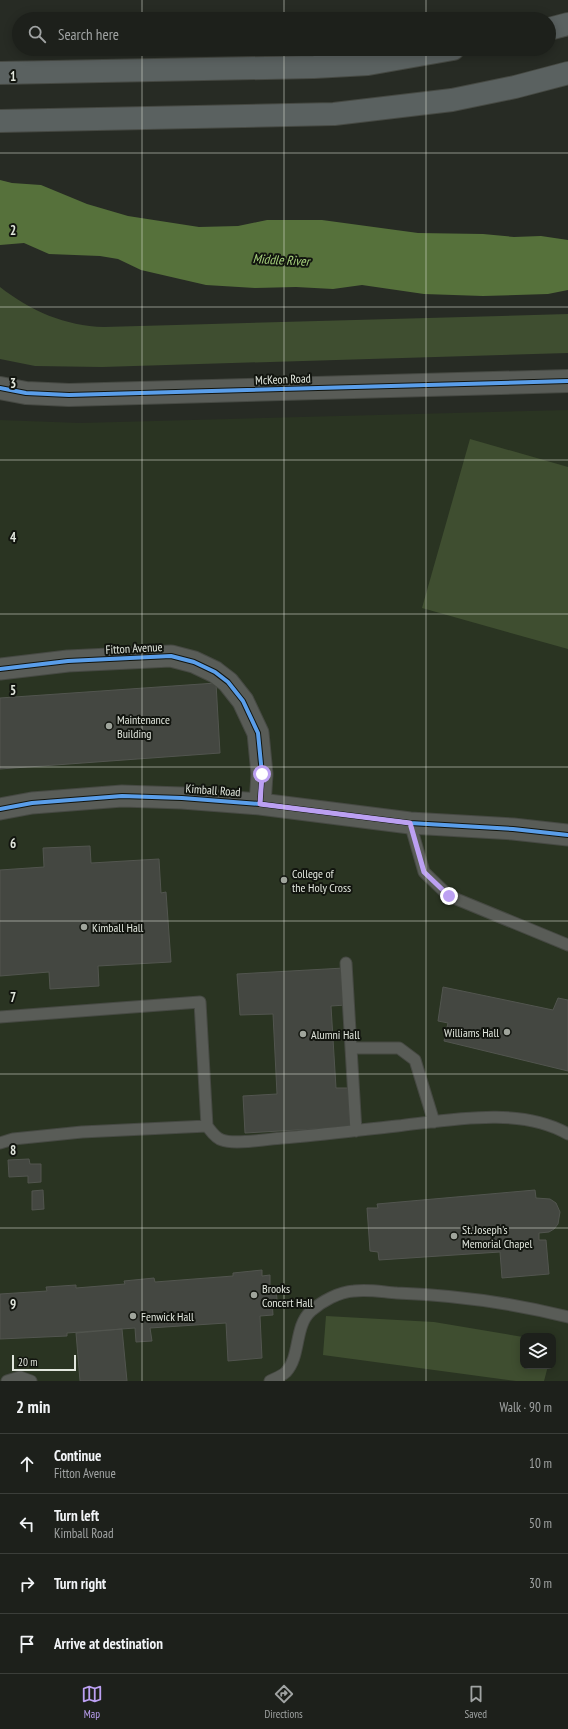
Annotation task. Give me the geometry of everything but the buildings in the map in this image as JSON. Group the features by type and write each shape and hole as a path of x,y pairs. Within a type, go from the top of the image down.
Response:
{"highway":[{"path":"556,27 568,24"},
{"path":"0,73 322,67 368,64 413,56"},
{"path":"0,121 334,114 452,100 515,87 568,73"}],"main road":[{"name":"McKeon Road","path":"0,388 26,393 69,395 568,381"}],"street":[{"name":"Fitton Avenue","path":"0,669 68,661 170,656 194,662 215,672 228,682 243,701 258,733 262,768 260,804"},
{"name":"Kimball Road","path":"0,809 32,803 122,796 182,798 260,804 410,823 513,829 568,835"}],"lane":[{"path":"410,823 424,872 449,896 568,945"},
{"path":"346,962 356,1131"},
{"path":"0,1017 200,1002 207,1126 216,1137 223,1141 245,1141 484,1118 518,1119 544,1124 568,1134"},
{"path":"351,1048 399,1048 415,1060 434,1122"},
{"path":"0,1143 13,1138 82,1132 207,1126"},
{"path":"270,1381 287,1371 295,1352 302,1326 310,1311 324,1301 354,1291 422,1294 479,1300 568,1317"},
{"path":"7,1381 20,1377 30,1381"}],"shaded area":[{"path":"0,287 12,296 49,316 76,324 104,327 568,314 568,353 102,367 35,366 0,359"},
{"name":"College of the Holy Cross","path":"568,410 568,1381 0,1381 0,420 80,423"},
{"path":"470,439 568,467 568,649 422,608"},
{"path":"326,1316 434,1322 520,1336 520,1369 547,1369 544,1381 516,1381 323,1355"}],"water":[{"name":"Middle River","path":"0,180 12,183 41,185 87,204 128,216 199,227 238,226 267,220 322,220 418,233 483,234 514,237 541,236 568,240 568,290 548,294 483,296 424,294 362,285 333,289 296,287 255,288 206,285 141,270 118,259 100,256 49,254 24,243 0,245"}],"cycle path":[{"path":"0,388 26,393 69,395 568,381"},
{"path":"0,669 68,661 171,656 194,662 215,672 228,682 243,701 258,733 262,774 260,804"},
{"path":"0,809 32,803 122,796 182,798 260,804 410,823 513,829 568,835"}],"place":[{"name":"Maintenance Building","path":"109,726"},
{"name":"College of the Holy Cross","path":"284,880"},
{"name":"Kimball Hall","path":"84,927"},
{"name":"Williams Hall","path":"507,1032"},
{"name":"Alumni Hall","path":"303,1034"},
{"name":"St. Joseph's Memorial Chapel","path":"454,1236"},
{"name":"Brooks Concert Hall","path":"254,1295"},
{"name":"Fenwick Hall","path":"133,1316"}],"route":[{"path":"262,774 260,804 410,823 424,872 449,896"}]}
